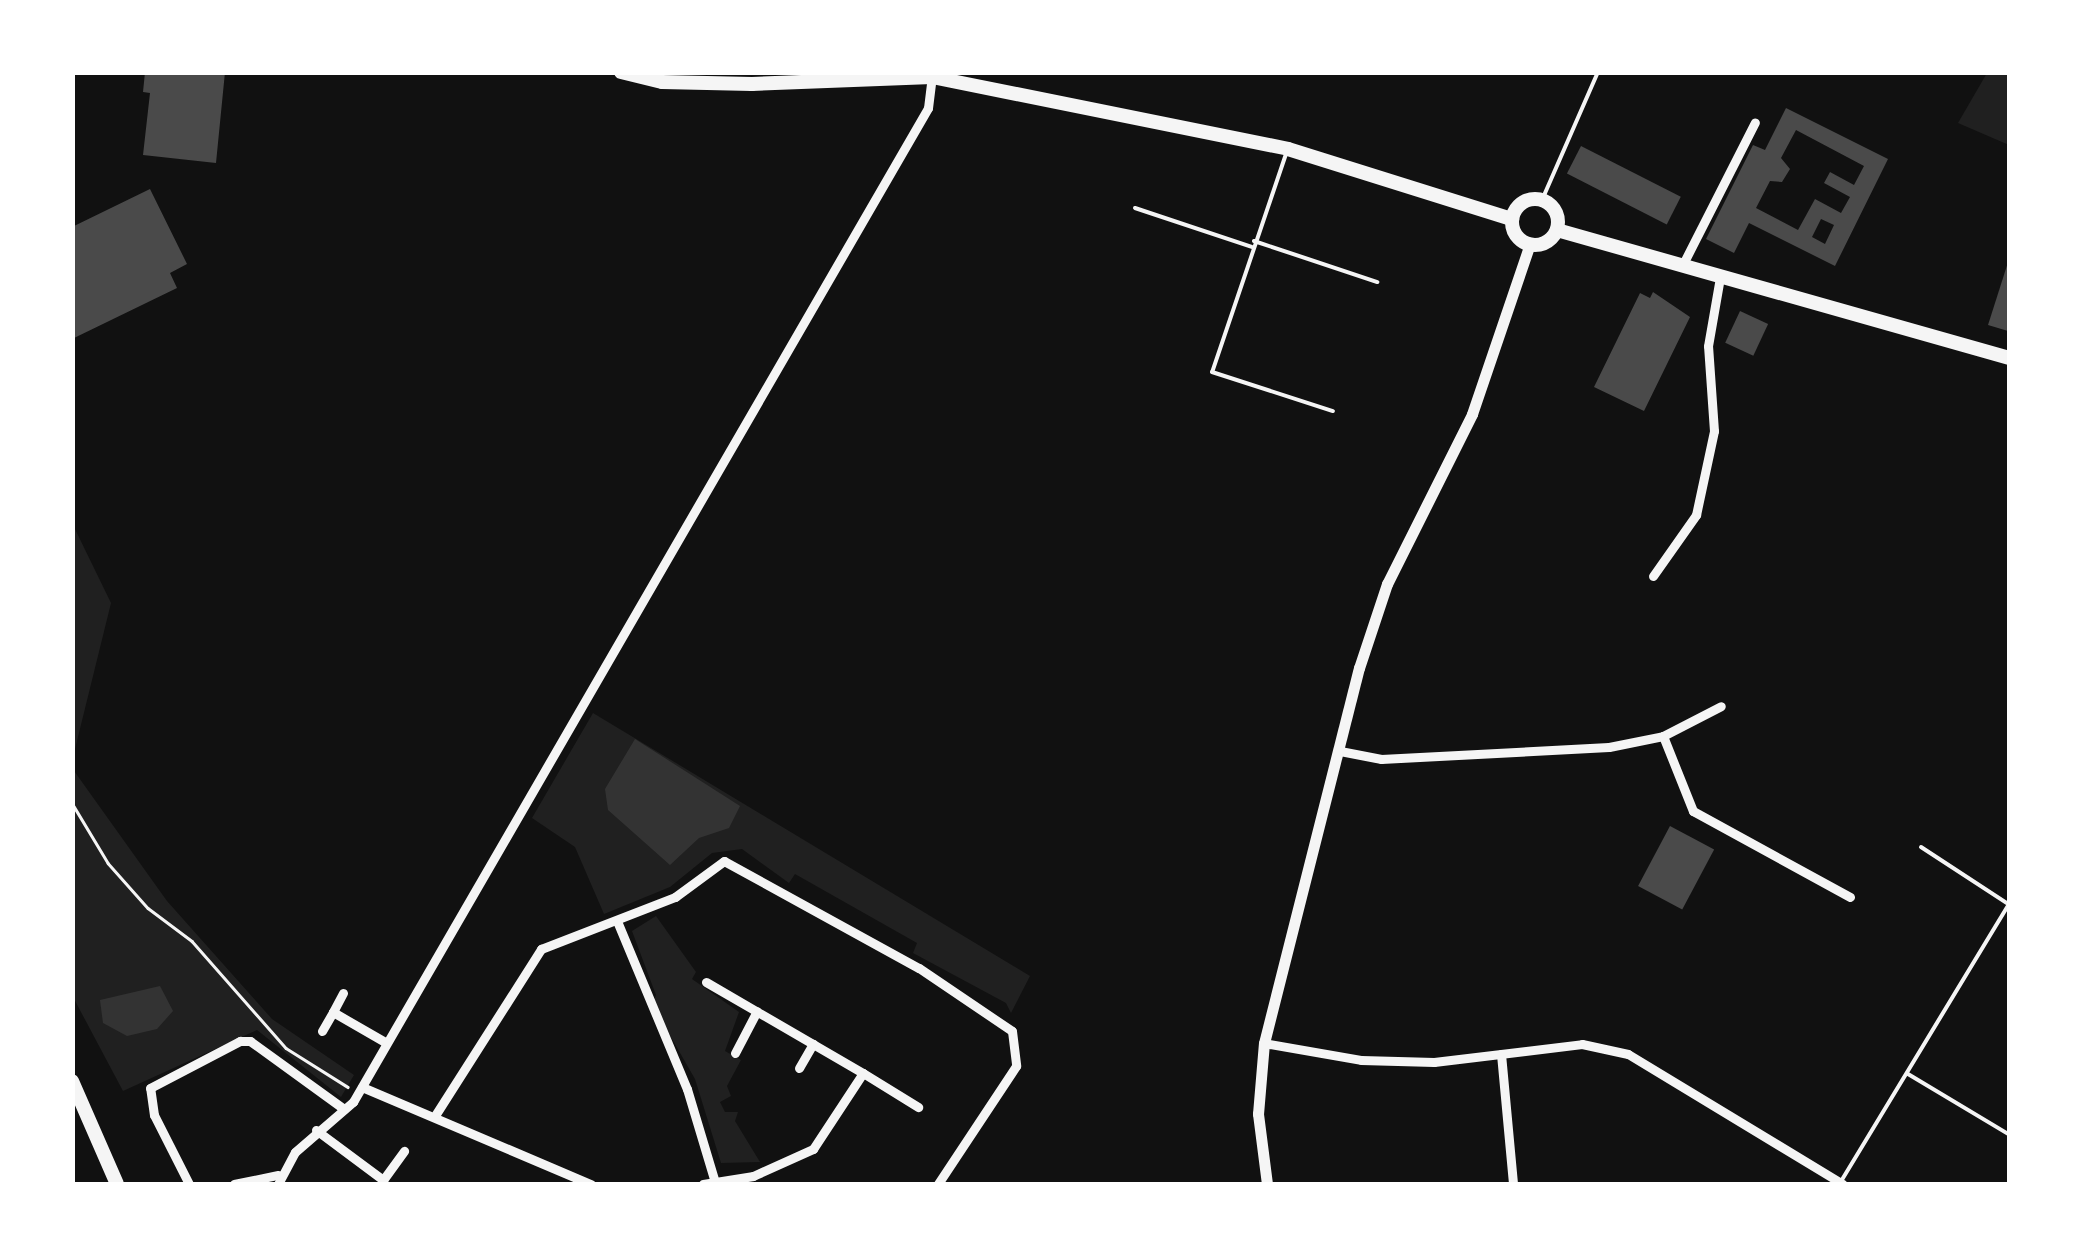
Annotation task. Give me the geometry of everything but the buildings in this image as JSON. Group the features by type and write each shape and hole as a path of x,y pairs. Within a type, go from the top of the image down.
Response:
{"main road":[{"path":"621,72 662,82 752,84 932,78 1288,148 1512,219"},
{"path":"1542,200 1554,209 1557,230 1544,244 1530,244 1515,234 1512,219 1523,202 1542,200"},
{"path":"1557,230 2010,358"},
{"path":"72,1080 117,1184"}],"street":[{"path":"234,1184 278,1180 316,1130 344,1109 360,1090 928,108 932,78"},
{"path":"1682,266 1754,122"},
{"path":"1267,1184 1258,1114 1264,1043 1387,584 1472,414 1530,244"},
{"path":"1653,576 1696,515 1714,431 1708,346 1720,277"},
{"path":"1340,752 1382,760 1446,758 1663,736 1721,706"},
{"path":"1663,736 1693,811 1850,897"},
{"path":"436,1114 541,949 675,897 715,864 737,863 1004,1021 1018,1043 1016,1066 938,1184"},
{"path":"617,921 687,1089 714,1180"},
{"path":"706,982 918,1107"},
{"path":"322,1031 342,993"},
{"path":"735,1053 758,1011"},
{"path":"332,1012 386,1042"},
{"path":"188,1184 154,1115 150,1088 240,1041 250,1042 344,1109"},
{"path":"1264,1043 1361,1060 1501,1054 1582,1044 1628,1054 1842,1184"},
{"path":"798,1068 813,1044"},
{"path":"1501,1054 1513,1184"},
{"path":"703,1184 714,1180 755,1180 813,1149 863,1073"},
{"path":"360,1090 407,1110 436,1114 590,1184"},
{"path":"316,1130 383,1180 404,1151"}],"lane":[{"path":"1542,200 1598,72"},
{"path":"1288,148 1212,372 1333,411"},
{"path":"1136,208 1376,282"},
{"path":"1842,1184 2009,903 1921,846"},
{"path":"1908,1074 2010,1135"}],"path":[{"path":"72,804 108,863 148,908 192,942 286,1048 360,1090"}],"shaded area":[{"path":"1987,73 2009,73 2009,145 1958,123"},
{"path":"72,525 111,603 73,757"},
{"path":"593,713 1030,976 1011,1013 1006,1003 913,953 917,943 795,874 789,883 742,849 712,853 670,887 604,914 575,847 532,818"},
{"path":"635,739 740,806 729,828 699,838 670,865 608,810 605,789"},
{"path":"72,768 167,901 272,1019 354,1075 341,1097 257,1030 123,1091 73,997"},
{"path":"656,916 696,972 692,979 739,1012 725,1051 741,1060 727,1086 731,1096 720,1102 725,1112 738,1112 735,1121 760,1162 721,1163 695,1079 652,1004 656,995 632,931"},
{"path":"160,986 173,1011 157,1029 127,1036 103,1023 100,1000"}]}
